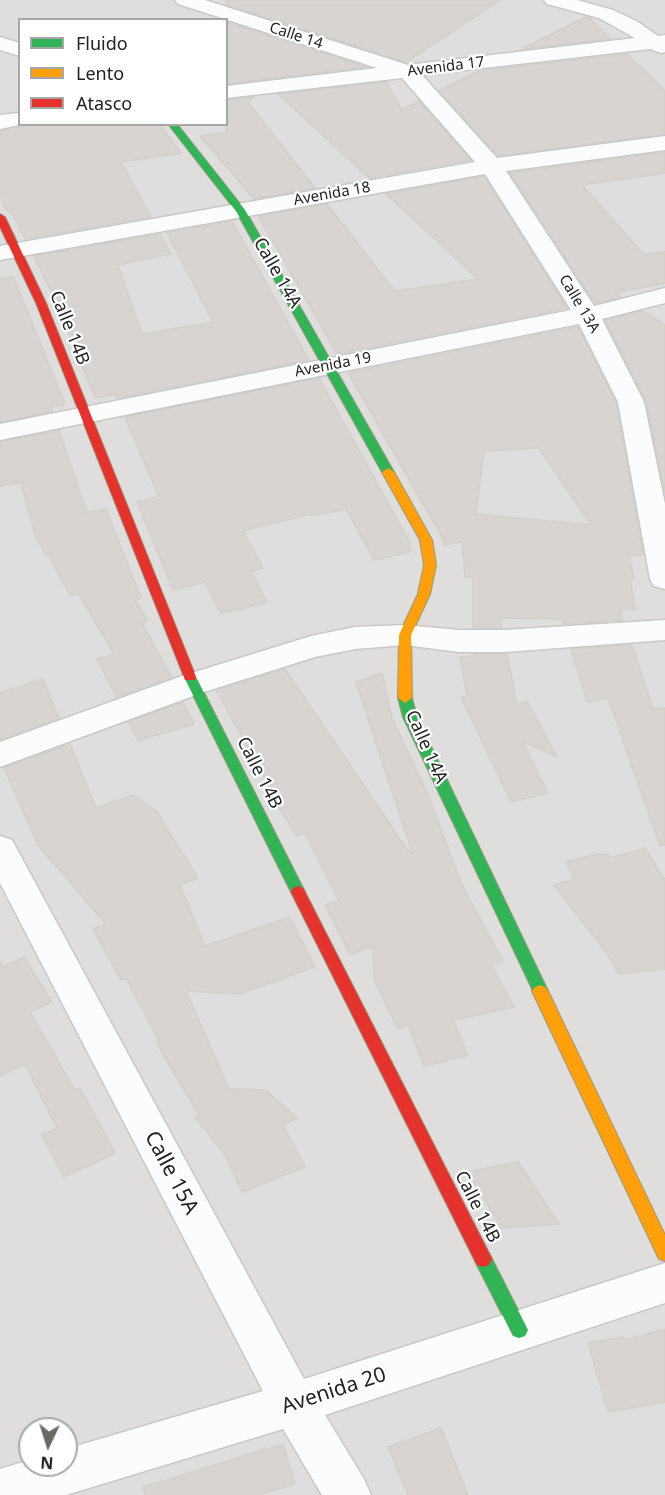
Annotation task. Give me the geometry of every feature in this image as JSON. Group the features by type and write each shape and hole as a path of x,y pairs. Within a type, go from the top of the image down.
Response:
{"street":[{"name":"Calle 14","path":"185,0 407,71"},
{"path":"554,0 606,14 662,45"},
{"path":"0,43 18,49"},
{"name":"Avenida 17","path":"228,92 662,45"},
{"name":"Calle 13A","path":"407,71 491,166 587,315 631,402 665,579"},
{"path":"0,122 18,119"},
{"name":"Calle 14A","path":"174,126 240,210 330,366 426,540 430,565 424,594 405,635 404,692 410,717 665,1253"},
{"name":"Avenida 18","path":"8,251 491,166 665,143"},
{"name":"Calle 14B","path":"0,217 8,251 41,303 193,684 519,1330"},
{"name":"Avenida 19","path":"0,432 587,315 665,295"},
{"path":"0,755 193,684 311,647 355,638 405,635 459,641 505,641 665,630"},
{"name":"Calle 15A","path":"0,849 293,1404 348,1495"},
{"name":"Avenida 20","path":"0,1492 293,1404 665,1283"}],"shaded area":[{"path":"0,0 665,0 665,1495 0,1495"}],"building":[{"path":"226,0 500,0 406,62 226,5"},
{"path":"586,17 590,18 611,39 522,49"},
{"path":"228,23 366,67 228,84"},
{"path":"627,54 665,91 665,134 498,156 439,91 479,71"},
{"path":"386,82 402,110 419,101 471,160 369,178 278,94"},
{"path":"254,97 248,102 315,188 254,199 200,136 226,132 228,100"},
{"path":"19,126 161,126 181,153 121,162 151,217 25,239 14,216 5,209 0,192 0,131"},
{"path":"665,152 665,173 582,185 644,255 665,251 665,283 615,293 621,297 595,303 510,173"},
{"path":"484,176 567,308 337,354 258,216 327,204 395,291 478,279 386,194"},
{"path":"232,221 309,360 117,398 115,394 95,398 56,302 34,256 160,234 171,254 118,265 142,334 213,322 167,233"},
{"path":"13,276 65,404 51,407 53,411 0,422 0,279"},
{"path":"643,311 665,325 665,493 646,401 605,320"},
{"path":"578,327 616,403 643,555 629,555 634,579 630,579 635,609 620,610 623,620 563,624 562,619 500,618 502,628 473,628 473,577 465,577 462,542 444,545 443,539 348,373","holes":["539,448 591,525 476,514 484,451"]},
{"path":"319,378 409,541 411,552 374,560 346,509 311,516 310,514 243,531 263,568 251,571 267,602 221,614 205,582 173,590 137,502 159,497 125,417"},
{"path":"59,431 87,513 106,509 141,598 135,600 148,621 142,623 172,677 116,697 97,659 114,654 79,594 70,596 49,556 46,556 35,535 21,483 0,486 0,442"},
{"path":"632,645 653,709 665,708 665,845 660,846 608,698 587,702 571,649"},
{"path":"474,654 507,654 517,705 527,701 557,757 522,741 548,793 511,802 461,697 467,696 460,657 474,656"},
{"path":"285,669 408,851 411,849 356,682 382,673 392,718 430,799 461,883 503,961 491,965 514,1007 453,1020 468,1055 424,1066 408,1025 398,1029 374,980 373,946 350,954 325,905 339,901 305,833 297,836 268,791 271,790 216,690"},
{"path":"43,679 59,718 0,740 0,693"},
{"path":"183,702 194,724 138,741 128,722"},
{"path":"70,744 96,808 134,795 157,812 198,878 180,885 205,946 290,917 315,967 239,994 186,991 229,1089 265,1090 298,1118 283,1125 305,1167 242,1192 225,1155 195,1117 199,1115 157,1044 158,1039 126,978 121,980 93,929 106,924 38,845 4,768"},
{"path":"645,848 665,880 665,969 618,974 610,957 554,885 575,879 566,862 596,854 607,854 610,858"},
{"path":"24,957 52,1002 30,1012 75,1090 80,1088 115,1153 64,1177 42,1135 57,1128 25,1064 0,1076 0,962 3,967"},
{"path":"518,1162 559,1224 501,1228 468,1172"},
{"path":"665,1329 665,1402 608,1412 588,1343 624,1337 625,1340"},
{"path":"441,1428 468,1495 408,1495 388,1447"},
{"path":"283,1444 295,1484 259,1495 145,1495 143,1487"}],"traffic: fast":[{"path":"174,126 240,210 388,472"},
{"path":"190,677 298,892"},
{"path":"405,698 410,717 540,991"},
{"path":"483,1259 519,1330"}],"traffic: slow":[{"path":"388,472 426,540 430,565 424,594 405,635 405,698"},
{"path":"540,991 665,1253"}],"traffic: jam":[{"path":"0,217 41,303 190,677"},
{"path":"298,892 483,1259"}]}
